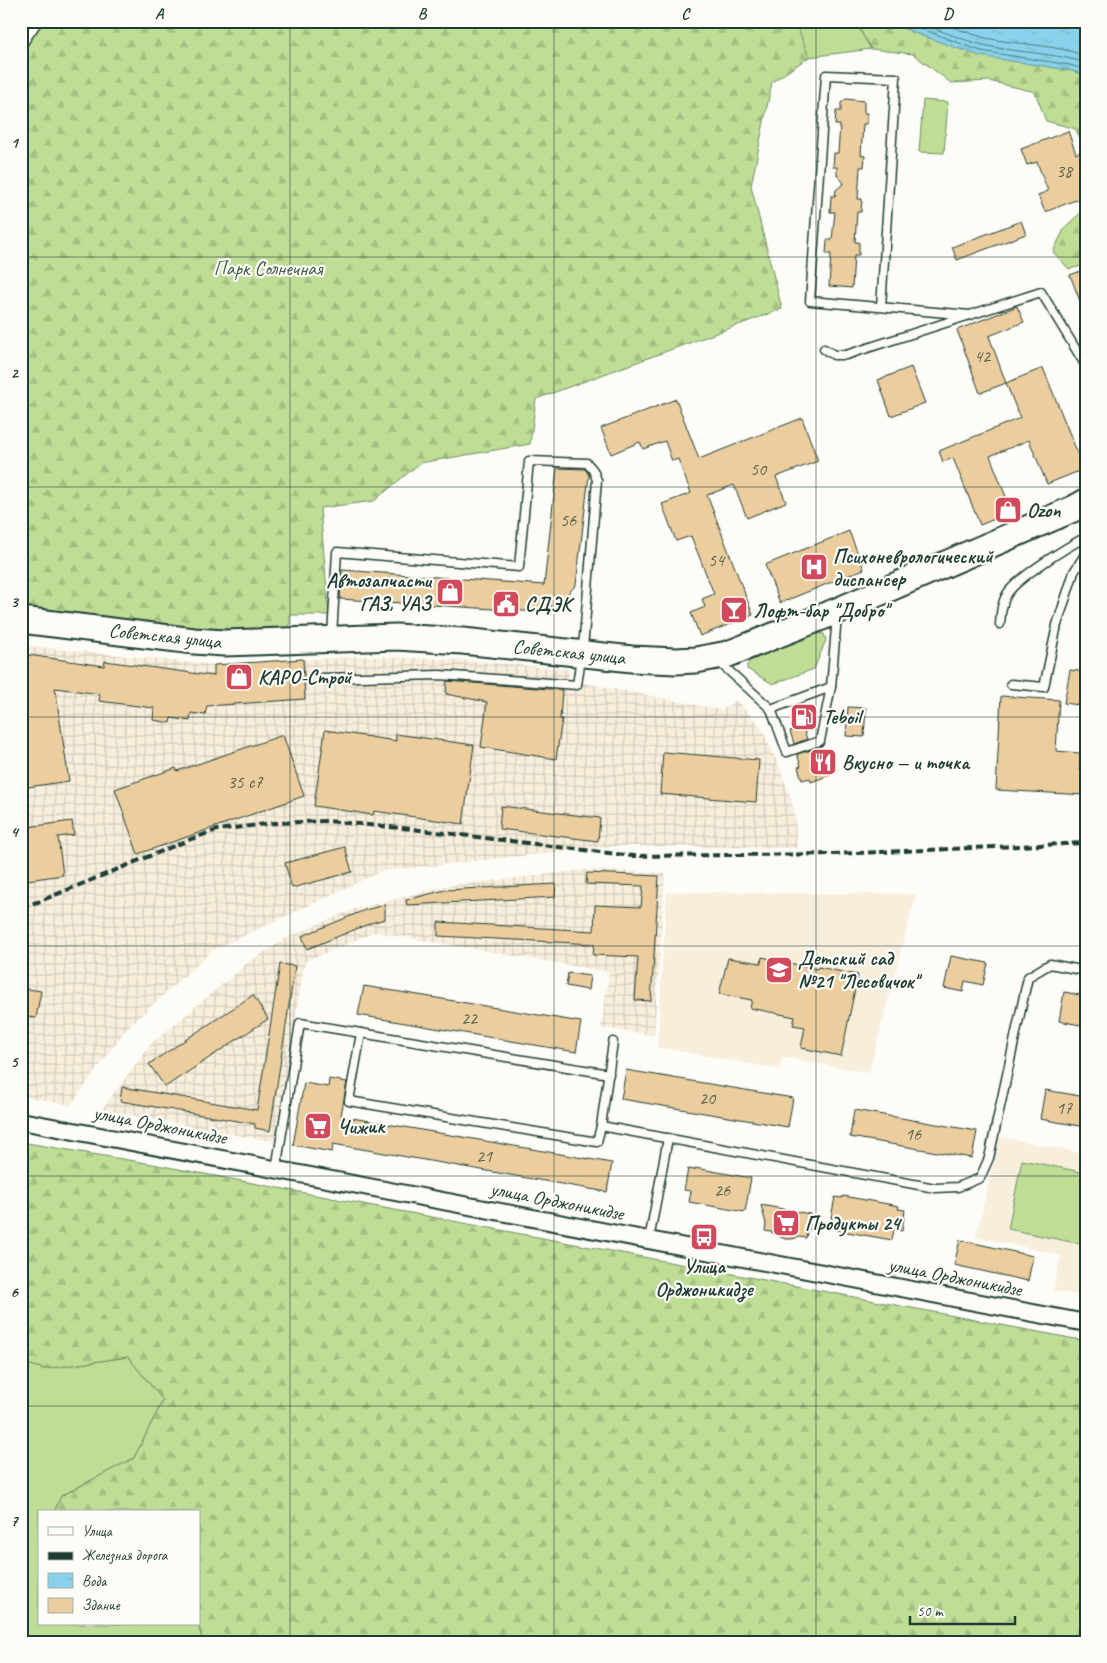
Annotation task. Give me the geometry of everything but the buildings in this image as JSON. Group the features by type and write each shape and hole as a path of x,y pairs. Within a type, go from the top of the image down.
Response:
{"main road":[{"name":"Советская улица","path":"21,620 202,642 224,643 396,637 676,661 714,658 837,611 1086,502"}],"street":[{"name":"улица Орджоникидзе","path":"21,1121 1086,1323"}],"lane":[{"path":"21,46 38,21"},
{"path":"882,307 896,78 826,75 810,301 970,315"},
{"path":"824,349 834,355 846,355 1041,292 1086,366"},
{"path":"322,678 440,675 577,685 582,654 597,480 593,470 587,463 529,461 520,567 337,552 332,639"},
{"path":"1000,624 1003,603 1012,588 1063,550 1086,537"},
{"path":"1011,684 1044,687 1057,625 1074,572 1086,552"},
{"path":"714,658 771,709 787,752 820,741 830,687 837,611"},
{"path":"771,709 830,687"},
{"path":"601,1126 935,1188 958,1187 980,1178 989,1158 1028,977 1050,964 1086,971"},
{"path":"276,1169 300,1023 608,1074"},
{"path":"360,1033 349,1101 597,1142 613,1042"},
{"path":"648,1240 668,1138"}],"shaded area":[{"path":"21,645 214,665 364,656 461,660 569,669 569,680 722,710 736,700 760,725 782,773 794,809 797,848 615,846 382,871 213,950 126,1029 71,1105 21,1096"},
{"path":"585,870 665,873 654,1035 601,1028 609,972 375,932 305,961 274,1142 102,1109 151,1044 249,962 288,937 352,910 446,886"},
{"name":"Детский сад №21 \"Лесовичок\"","path":"667,892 916,894 869,1073 783,1057 779,1069 657,1047"},
{"path":"1000,1137 1086,1154 1086,1296 1053,1291 1061,1255 976,1237"}],"green space":[{"name":"Парк Солнечная","path":"21,21 795,21 809,57 772,82 751,186 782,309 536,399 530,444 420,463 374,501 320,508 329,615 290,615 289,632 182,631 21,608"},
{"path":"795,21 861,21 859,28 871,49 809,57"},
{"path":"861,21 886,21 923,36 1086,75 1086,153 1076,129 1046,121 1035,92 989,81 951,83 913,54 871,49 859,28"},
{"path":"923,100 948,102 944,153 919,152"},
{"path":"1086,208 1086,265 1069,269 1053,252 1065,227"},
{"path":"818,633 824,634 826,640 814,669 773,684 747,669 750,661"},
{"path":"21,1142 152,1164 1086,1341 1086,1642 203,1642 199,1626 200,1510 55,1510 61,1496 134,1458 163,1400 128,1357 44,1369 21,1362"},
{"path":"1022,1160 1086,1173 1086,1245 1008,1229"},
{"path":"128,1357 163,1400 134,1458 61,1496 55,1510 38,1510 38,1626 199,1626 203,1642 21,1642 21,1362 44,1369"}],"water":[{"path":"886,21 1086,21 1086,75 1069,70 980,56"}],"railway":[{"path":"21,906 38,902 217,830 275,823 327,821 412,829 633,856 835,854 1086,843"}],"place":[{"name":"Ozon","path":"1008,510"},
{"name":"Психоневрологический диспансер","path":"814,567"},
{"name":"Автозапчасти ГАЗ, УАЗ","path":"450,592"},
{"name":"СДЭК","path":"506,604"},
{"name":"Лофт-бар \"Добро\"","path":"734,610"},
{"name":"КАРО-Строй","path":"239,677"},
{"name":"Teboil","path":"804,717"},
{"name":"Вкусно — и точка","path":"823,762"},
{"name":"Детский сад №21 \"Лесовичок\"","path":"779,970"},
{"name":"Чижик","path":"318,1126"},
{"name":"Продукты 24","path":"786,1223"},
{"name":"Улица Орджоникидзе","path":"704,1237"}]}
